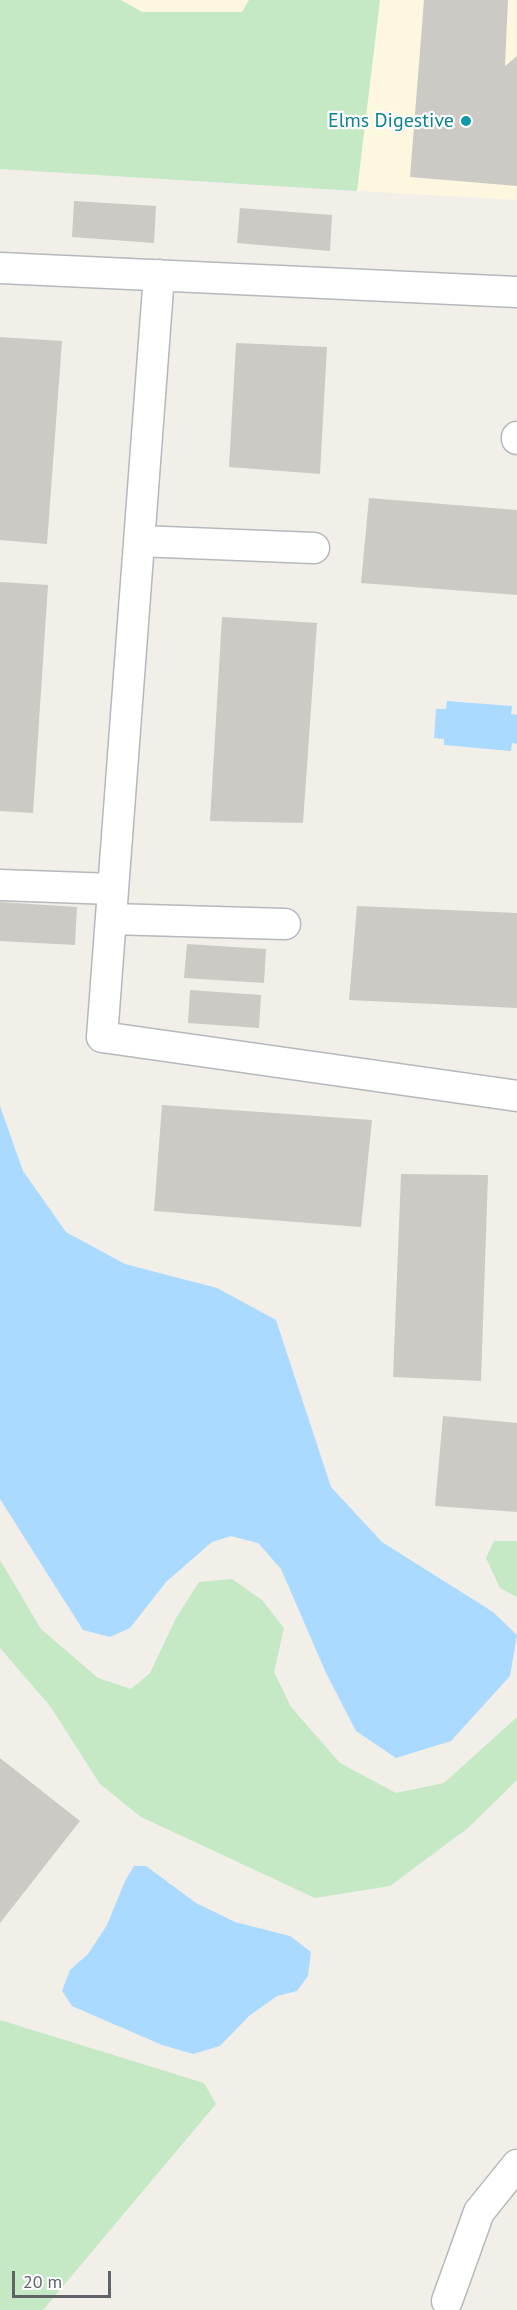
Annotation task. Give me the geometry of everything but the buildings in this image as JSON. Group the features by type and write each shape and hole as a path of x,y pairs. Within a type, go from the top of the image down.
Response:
{"street":[{"path":"0,268 517,292"},
{"path":"159,275 102,1037 517,1096"},
{"path":"139,541 314,548"},
{"path":"0,885 113,889"},
{"path":"111,919 285,924"},
{"path":"447,2301 479,2212 517,2165"}],"shaded area":[{"path":"121,0 249,0 242,12 142,12"},
{"name":"Elms Digestive","path":"380,0 517,0 517,200 357,191"}],"green space":[{"path":"0,0 121,0 142,12 242,12 249,0 380,0 357,191 0,169"},
{"path":"494,1541 517,1541 517,1597 500,1588 486,1558"},
{"path":"0,1560 41,1629 98,1678 131,1689 150,1673 176,1618 199,1582 232,1579 262,1600 284,1628 274,1672 291,1707 340,1763 396,1793 444,1783 517,1717 517,1780 468,1828 390,1886 315,1898 141,1817 100,1784 50,1706 0,1648"},
{"path":"0,2020 204,2083 216,2104 43,2310 0,2310"}],"water":[{"path":"447,701 512,706 511,714 517,715 517,744 512,743 511,751 444,745 444,739 434,738 436,709 446,709"},
{"path":"0,1106 23,1171 66,1232 125,1264 217,1288 276,1320 331,1487 382,1542 493,1612 517,1635 510,1676 451,1741 396,1758 356,1731 326,1673 281,1569 258,1543 231,1536 212,1542 166,1582 130,1628 110,1637 83,1630 0,1499"},
{"path":"134,1866 146,1866 196,1903 235,1922 290,1936 311,1952 308,1976 297,1991 277,1996 249,2016 220,2046 193,2054 162,2045 72,2006 62,1991 70,1970 88,1954 107,1925 125,1881"}],"place":[{"name":"Elms Digestive","path":"466,121"}]}
